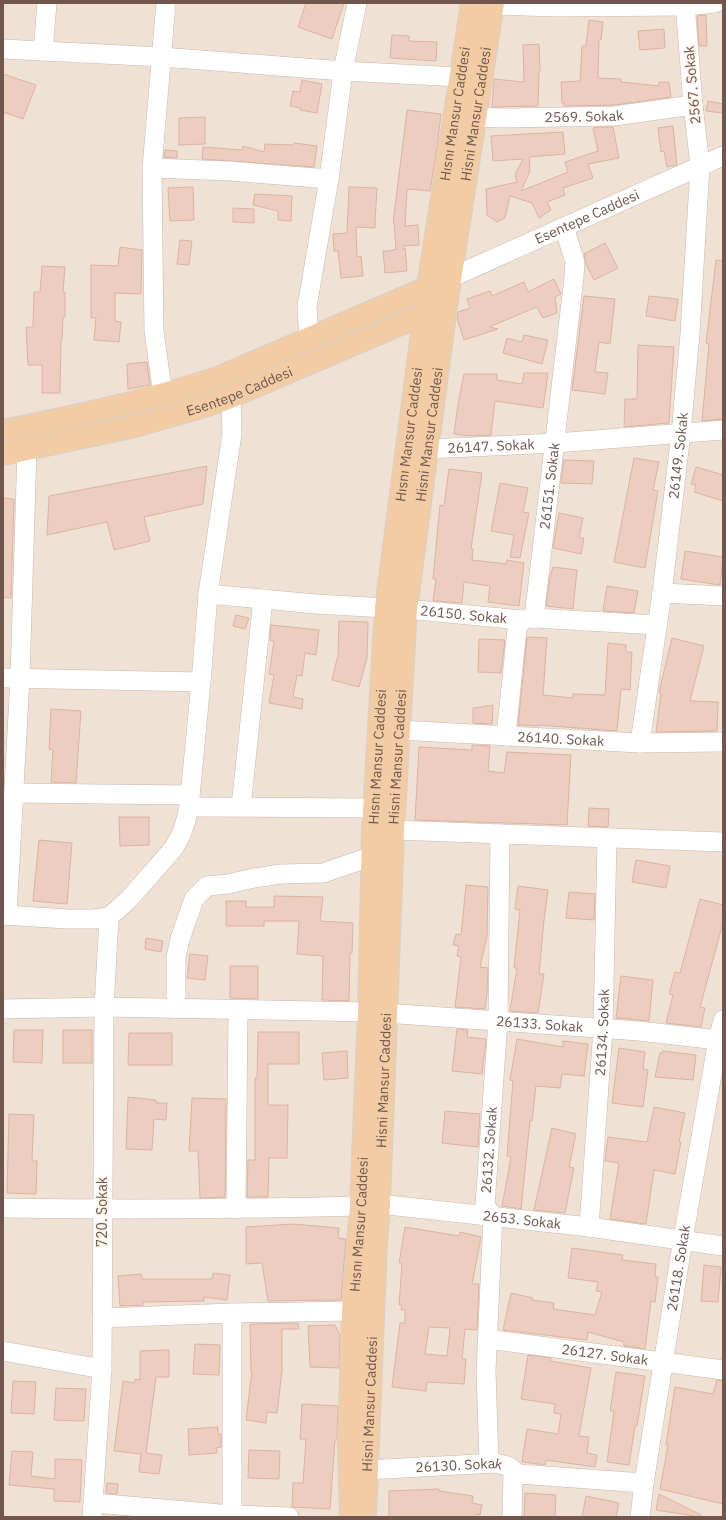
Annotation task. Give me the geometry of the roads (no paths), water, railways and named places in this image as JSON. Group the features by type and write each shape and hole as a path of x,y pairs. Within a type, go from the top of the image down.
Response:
{"main road":[{"name":"Hısnı Mansur Caddesi","path":"377,1012 373,857 375,808 424,314 459,77 486,4"},
{"name":"Hisni Mansur Caddesi","path":"365,1517 376,1243 370,1205 377,1012 393,830 398,730 396,608 427,450 450,278 474,117 486,4"},
{"name":"Esentepe Caddesi","path":"3,431 86,414 164,395 220,377 450,278"},
{"path":"424,314 450,278"},
{"name":"Esentepe Caddesi","path":"3,454 137,426 183,413 231,397 424,314"},
{"path":"331,355 399,339 407,341 411,344 420,358"},
{"name":"Hısnı Mansur Caddesi","path":"350,1517 349,1444 354,1310 370,1205"}],"street":[{"path":"43,51 47,3"},
{"path":"164,395 154,332 152,168 166,3"},
{"path":"309,339 307,307 329,179 343,71 357,3"},
{"path":"486,4 556,7 685,5 715,3"},
{"name":"2567. Sokak","path":"685,5 693,105 700,166"},
{"path":"3,49 162,57 343,71 459,77"},
{"name":"2569. Sokak","path":"474,117 614,116 693,105"},
{"name":"Esentepe Caddesi","path":"450,278 723,156"},
{"name":"26149. Sokak","path":"640,743 662,593 681,433 690,334 700,166"},
{"path":"152,168 230,171 329,179"},
{"name":"26151. Sokak","path":"506,736 518,629 528,619 556,443 575,262 564,227"},
{"path":"26,449 12,678 14,794 5,915 67,919 94,919 109,917 128,899 173,849 181,835 186,820 201,682 208,594 232,434 231,397"},
{"name":"26147. Sokak","path":"427,450 556,443 723,430"},
{"path":"662,593 723,596"},
{"name":"26150. Sokak","path":"208,594 316,604 396,608 528,619 657,625"},
{"path":"241,807 263,599"},
{"path":"12,678 201,682"},
{"name":"26140. Sokak","path":"398,730 640,743 723,742"},
{"path":"14,794 189,801 241,807 375,808"},
{"path":"393,830 723,842"},
{"name":"26132. Sokak","path":"489,1463 486,1372 493,1216 485,1205 498,1021 500,834"},
{"name":"26134. Sokak","path":"589,1227 603,1029 606,838"},
{"path":"176,1009 176,957 180,939 194,898 207,886 228,884 281,874 323,873 373,857"},
{"name":"720. Sokak","path":"93,1510 102,1369 104,1007 109,917"},
{"path":"3,1009 104,1007"},
{"name":"26133. Sokak","path":"104,1007 238,1011 377,1012 603,1029 718,1040"},
{"path":"236,1209 238,1011"},
{"name":"26118. Sokak","path":"640,1517 644,1483 683,1239 718,1040 723,1021"},
{"name":"2653. Sokak","path":"3,1208 236,1209 370,1205 493,1216 589,1227 683,1239 723,1246"},
{"path":"102,1318 354,1310"},
{"path":"232,1313 232,1516"},
{"name":"26127. Sokak","path":"487,1339 723,1370"},
{"path":"3,1351 102,1369"},
{"name":"26130. Sokak","path":"366,1470 495,1463 508,1466 518,1474 644,1483"},
{"path":"512,1517 513,1470"},
{"path":"93,1510 289,1517"}]}
